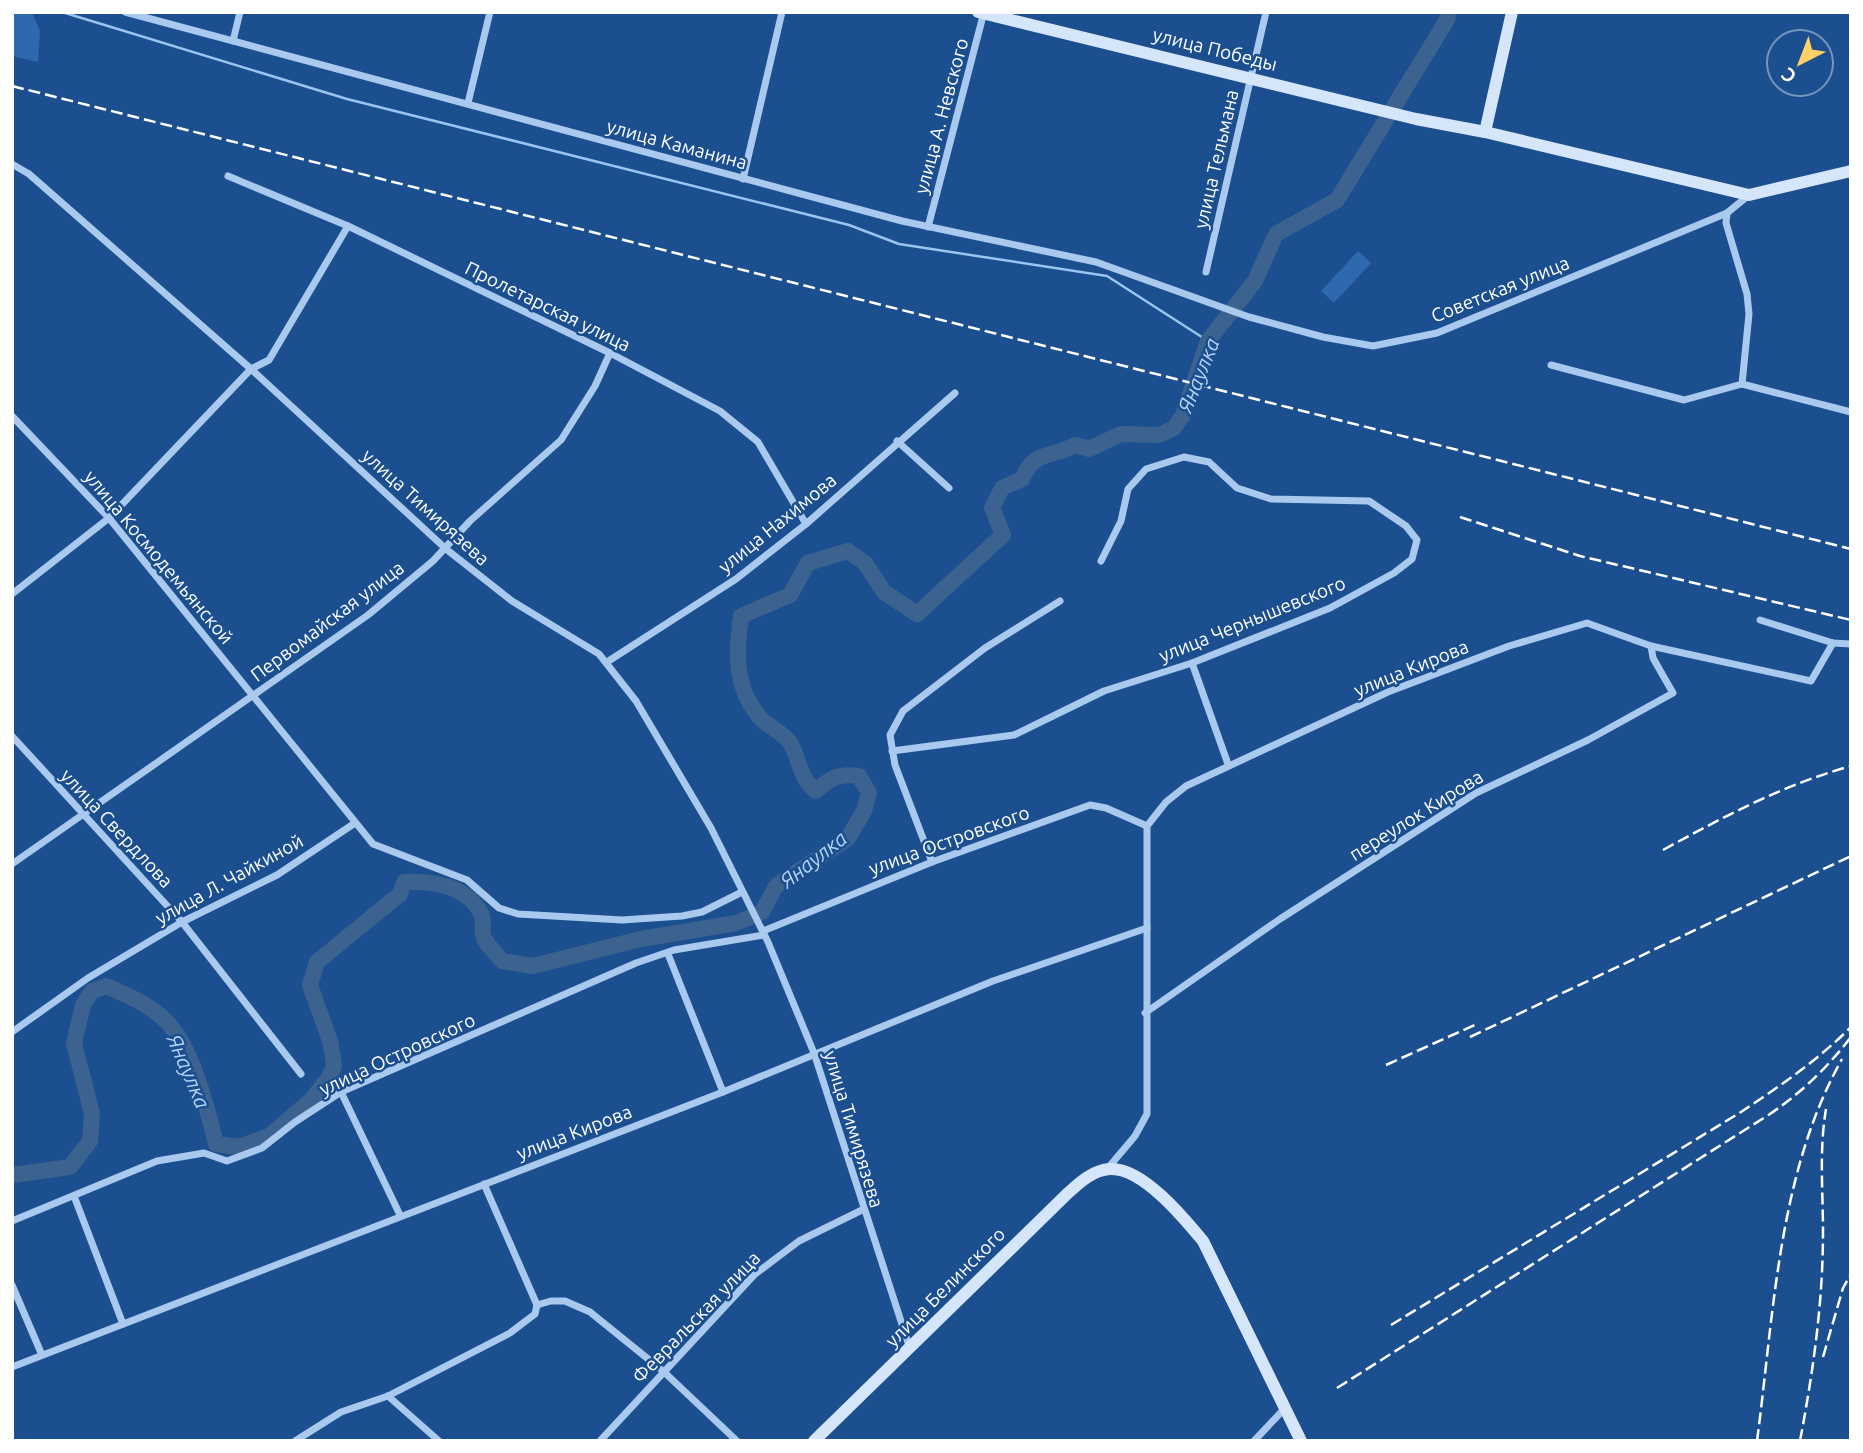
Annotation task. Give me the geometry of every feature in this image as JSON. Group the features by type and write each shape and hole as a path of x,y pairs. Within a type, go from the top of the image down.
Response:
{"street":[{"name":"улица Каманина","path":"125,12 928,227 1096,262 1219,306"},
{"path":"233,41 240,12"},
{"path":"468,103 490,12"},
{"path":"743,178 782,12"},
{"name":"улица Тельмана","path":"1206,272 1266,12"},
{"path":"1512,12 1485,132 1749,195 1851,172"},
{"name":"улица Победы","path":"982,13 1416,119 1485,132"},
{"name":"улица А. Невского","path":"928,227 982,13"},
{"name":"улица Тимирязева","path":"12,164 29,174 251,369 446,549 512,601 607,662 643,712 711,828 764,933 814,1053 862,1210 910,1349"},
{"name":"Пролетарская улица","path":"228,176 348,226 610,353 720,411 758,442 806,524"},
{"name":"Советская улица","path":"1219,306 1249,317 1357,345 1397,343 1437,333 1727,213 1749,195"},
{"path":"1727,213 1727,223 1747,294 1748,314 1742,384"},
{"path":"12,594 110,518 251,369 269,360 348,226"},
{"name":"Первомайская улица","path":"12,864 368,615 446,549 470,521 561,440 595,386 610,353"},
{"path":"1551,365 1684,400 1742,384 1851,412"},
{"name":"улица Нахимова","path":"607,662 736,579 806,524 897,441 955,393"},
{"name":"улица Космодемьянской","path":"12,416 110,518 255,695 355,823"},
{"path":"897,441 949,488"},
{"name":"улица Чернышевского","path":"892,751 1014,735 1104,691 1192,663 1330,608 1383,579 1412,559 1417,540 1406,526 1369,501 1271,499 1237,488 1209,462 1184,457 1146,469 1128,489 1121,521 1101,561"},
{"path":"932,862 895,765 890,736 903,711 985,648 1060,601"},
{"path":"1760,620 1833,643 1851,644"},
{"name":"улица Кирова","path":"1147,827 1166,802 1186,786 1228,765 1388,692 1509,646 1587,623 1651,646 1811,681 1833,643"},
{"name":"переулок Кирова","path":"1145,1013 1280,919 1476,793 1588,740 1672,693 1653,658 1651,646"},
{"path":"1192,663 1228,765"},
{"name":"улица Свердлова","path":"12,736 182,922 301,1074"},
{"name":"улица Островского","path":"12,1221 157,1161 204,1153 227,1161 262,1148 295,1122 341,1092 636,963 674,950 764,933 932,862 1090,805 1106,808 1147,827"},
{"path":"355,823 373,844 467,880 499,908 518,914 622,920 682,916 702,912 742,892"},
{"name":"улица Л. Чайкиной","path":"12,1032 88,978 182,922 277,875 355,823"},
{"path":"1107,1169 1135,1136 1147,1114 1147,827"},
{"name":"улица Кирова","path":"12,1367 723,1092 993,981 1147,928"},
{"path":"668,954 723,1092"},
{"path":"341,1092 400,1215"},
{"path":"1107,1169 1122,1169 1133,1174 1179,1213 1203,1241 1301,1441"},
{"name":"улица Белинского","path":"814,1441 1068,1193 1086,1177 1107,1169"},
{"path":"295,1441 341,1412 388,1396 518,1329 535,1314 537,1305 484,1184"},
{"path":"74,1196 123,1324"},
{"name":"Февральская улица","path":"600,1441 754,1275 799,1241 862,1210"},
{"path":"12,1285 42,1355"},
{"path":"537,1305 551,1301 578,1306 663,1371 737,1441"},
{"path":"388,1396 439,1441"},
{"path":"1254,1441 1286,1408"},
{"path":"301,1441 313,1429"}],"shaded area":[{"path":"12,12 32,12 40,31 38,62 12,56"},
{"path":"1358,251 1371,263 1334,303 1321,291"}],"waterway":[{"path":"62,12 347,99 849,225 899,244 1107,276 1208,341"},
{"name":"Янаулка","path":"12,1175 70,1167 90,1141 92,1114 74,1043 83,1005 92,991 106,986 146,1006 167,1022 192,1063 216,1144 239,1147 269,1136 311,1100 327,1080 334,1067 331,1044 310,985 317,962 400,894 404,882 436,884 466,896 481,913 486,942 502,961 533,966 641,939 736,923 762,912 776,886 848,838 864,811 869,793 859,776 852,775 835,778 816,791 803,775 788,740 766,723 750,704 739,668 741,616 790,595 808,563 848,551 865,563 884,592 917,614 1003,535 992,508 1002,488 1022,479 1032,463 1075,445 1089,449 1121,434 1159,435 1174,428 1183,415 1208,341 1255,281 1276,234 1337,200 1448,18 1447,12"}],"railway":[{"path":"12,86 1851,549"},
{"path":"1460,517 1580,556 1851,620"},
{"path":"1663,850 1778,792 1851,766"},
{"path":"1470,1037 1851,856"},
{"path":"1386,1065 1479,1023"},
{"path":"1391,1325 1741,1112 1812,1062 1851,1027"},
{"path":"1337,1388 1770,1114 1814,1079 1851,1037"},
{"path":"1757,1441 1774,1294 1791,1196 1821,1103 1842,1059"},
{"path":"1800,1441 1819,1311 1823,1232 1822,1155 1826,1109"},
{"path":"1823,1357 1843,1288 1851,1274"}]}
